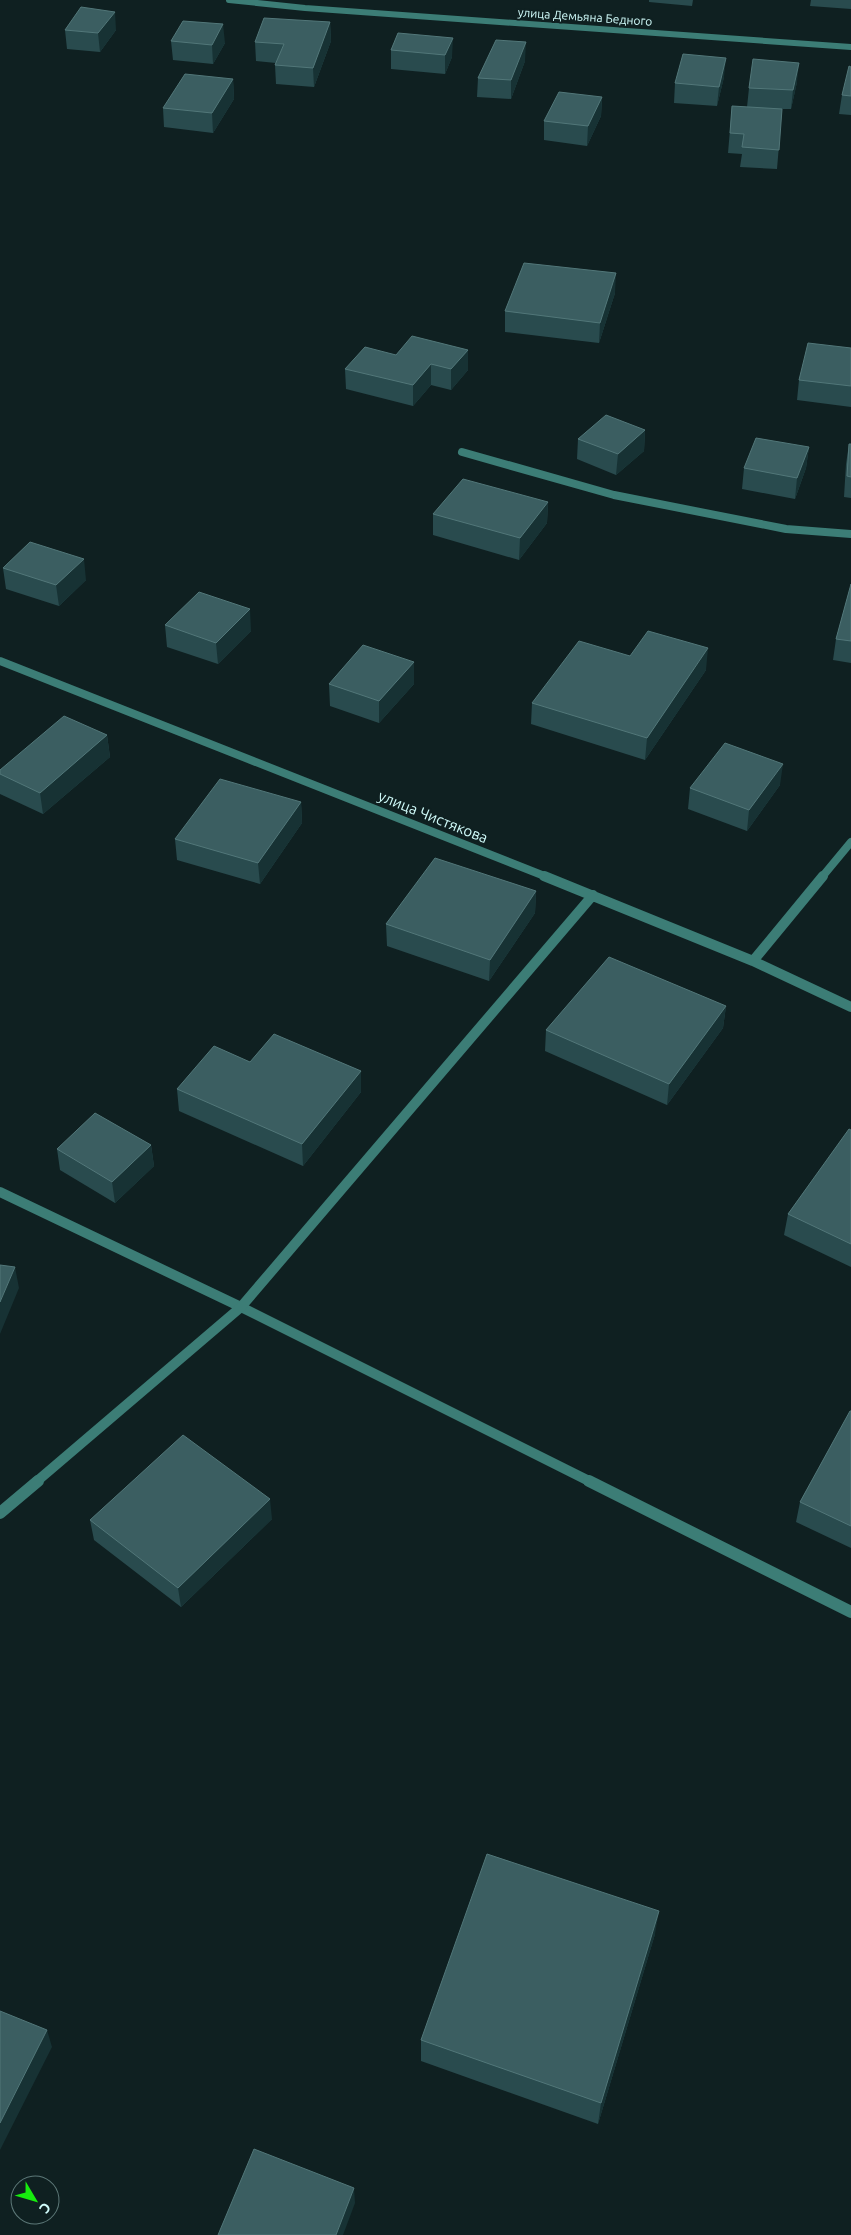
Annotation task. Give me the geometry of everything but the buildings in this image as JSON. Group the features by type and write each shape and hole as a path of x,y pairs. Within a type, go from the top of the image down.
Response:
{"street":[{"name":"улица Демьяна Бедного","path":"228,0 305,8 851,47"},
{"path":"462,452 614,494 786,529 851,534"},
{"name":"улица Чистякова","path":"0,661 593,894 753,961 851,1007"},
{"path":"753,961 851,842"},
{"path":"0,1513 240,1307 593,894"},
{"path":"0,1192 240,1307 851,1612"}]}
